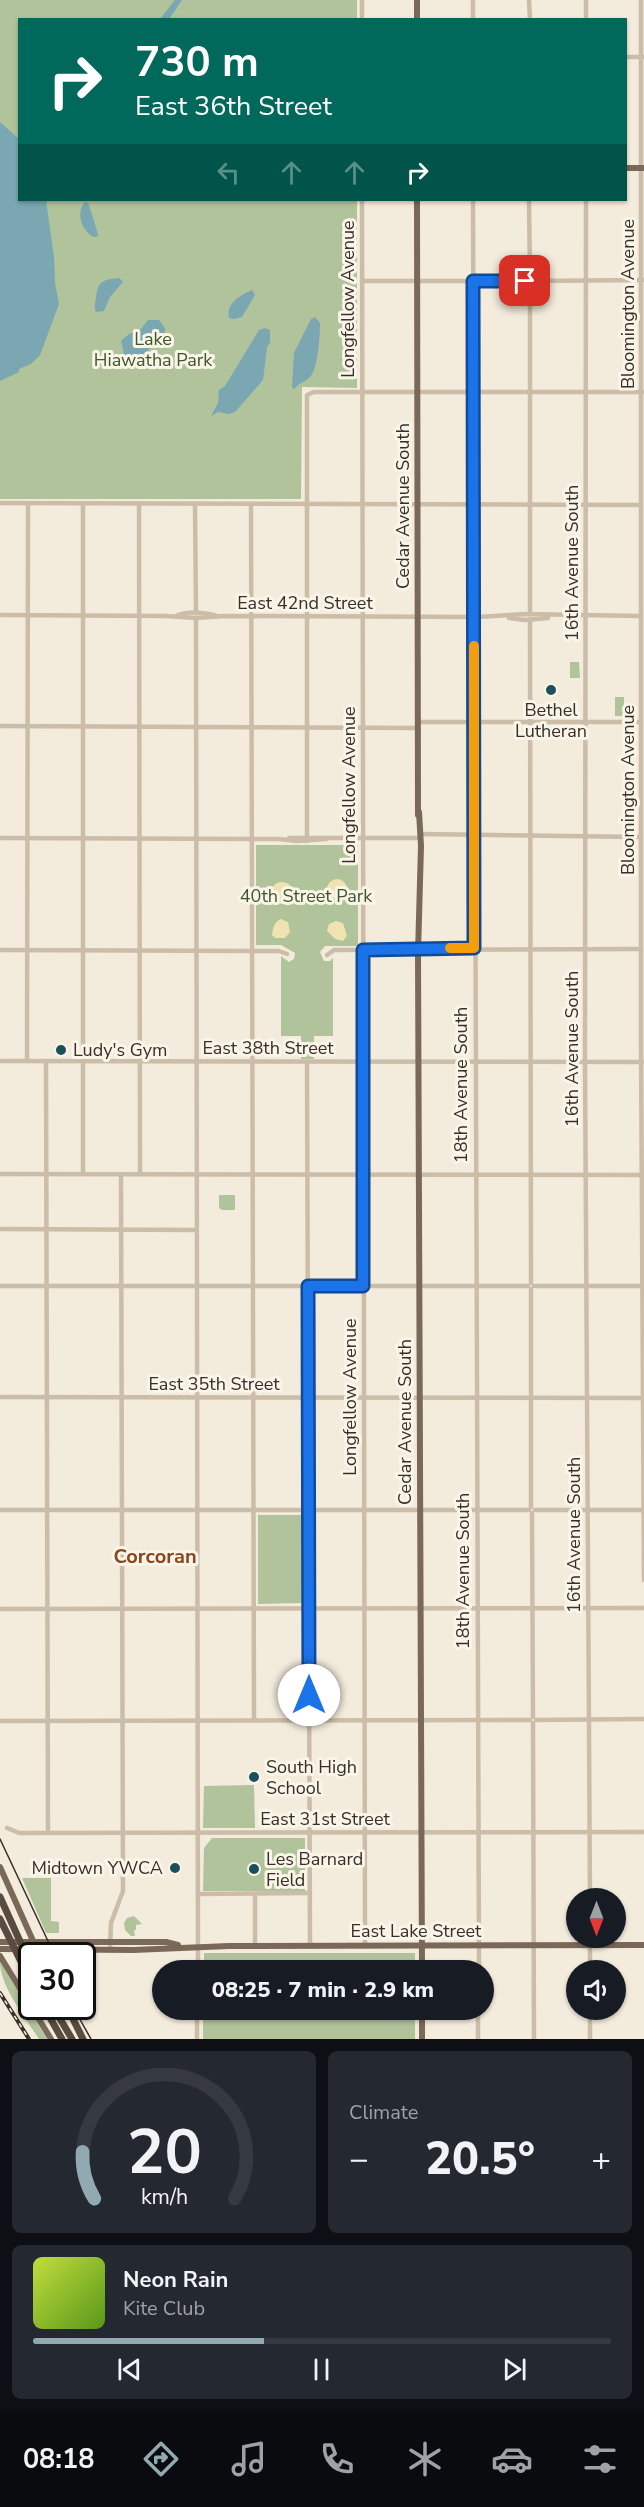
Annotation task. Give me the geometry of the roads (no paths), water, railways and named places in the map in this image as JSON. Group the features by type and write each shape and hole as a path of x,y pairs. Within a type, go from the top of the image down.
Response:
{"highway":[{"path":"0,1897 20,1942"},
{"path":"0,1919 18,1956"},
{"path":"51,2020 62,2039"},
{"path":"61,2020 72,2039"},
{"path":"74,2020 83,2039"}],"main road":[{"path":"417,0 417,18"},
{"path":"627,168 643,168"},
{"name":"Cedar Avenue South","path":"417,201 422,1960"},
{"path":"0,1867 33,1942"},
{"name":"East Lake Street","path":"0,1942 18,1942"},
{"name":"East Lake Street","path":"96,1942 166,1942 187,1946"},
{"name":"East Lake Street","path":"96,1951 187,1946 535,1946 566,1944"},
{"name":"East Lake Street","path":"626,1945 644,1946"},
{"name":"East Lake Street","path":"0,1949 18,1951"},
{"path":"0,1956 51,2039"},
{"path":"422,2020 422,2039"}],"street":[{"path":"362,0 362,18"},
{"path":"473,0 473,18"},
{"path":"530,0 530,18"},
{"path":"586,0 586,18"},
{"name":"Bloomington Avenue","path":"641,0 643,57 644,1580"},
{"path":"627,57 643,57"},
{"name":"Longfellow Avenue","path":"362,201 365,1946"},
{"name":"18th Avenue South","path":"473,201 474,1062 479,1960"},
{"path":"530,201 529,836 534,2039"},
{"name":"16th Avenue South","path":"586,201 585,1062 590,1888"},
{"path":"362,281 643,280"},
{"path":"307,839 307,394 642,392"},
{"path":"0,503 642,505"},
{"path":"139,503 140,1173"},
{"path":"27,1061 28,504"},
{"path":"83,504 83,1173"},
{"path":"195,504 198,1960"},
{"path":"250,504 254,1720"},
{"name":"East 42nd Street","path":"0,615 643,616"},
{"path":"0,726 363,727 474,722 585,722 642,725"},
{"path":"0,838 397,839 419,836 474,835 642,838"},
{"path":"327,955 334,950 474,948 643,950"},
{"path":"0,950 251,950 279,951 287,954"},
{"name":"East 38th Street","path":"0,1061 643,1062"},
{"path":"46,1061 48,1833"},
{"path":"307,1062 310,1946"},
{"path":"0,1173 643,1174"},
{"path":"110,1950 111,1923 123,1891 121,1174"},
{"path":"0,1229 195,1230"},
{"path":"0,1286 643,1286"},
{"name":"East 35th Street","path":"0,1398 643,1398"},
{"path":"0,1510 644,1510"},
{"path":"0,1609 644,1608"},
{"path":"0,1721 644,1719"},
{"name":"East 31st Street","path":"7,1828 16,1833 644,1832"},
{"path":"199,1894 310,1893"},
{"path":"255,1894 255,1946"},
{"path":"197,2020 197,2039"},
{"path":"478,2020 478,2039"},
{"path":"590,2020 590,2039"}],"water":[{"path":"175,0 182,0 170,18 161,18"},
{"path":"0,122 18,138 18,201 46,201 59,304 40,355 31,364 19,369 19,372 0,381"},
{"path":"85,202 89,205 98,236 94,237 86,231 81,221 80,211"},
{"path":"119,278 123,282 110,297 104,311 96,312 95,303 100,284 105,280"},
{"path":"252,290 255,295 242,317 229,318 232,304"},
{"path":"315,317 320,323 315,367 310,377 294,389 292,388 294,353 311,319"},
{"path":"148,320 159,320 165,332 155,341 140,362 131,365 124,354 121,341 129,334 141,329"},
{"path":"265,328 270,330 270,342 267,348 263,380 235,412 228,414 218,412 211,416 218,403 219,390 225,386 259,330"}],"tram line":[{"path":"0,1839 48,1942"},
{"path":"80,2020 91,2039"}],"railway":[{"path":"0,1993 29,2039"}],"place":[{"name":"Bethel Lutheran","path":"551,690"},
{"name":"Ludy's Gym","path":"61,1050"},
{"name":"South High School","path":"254,1777"},
{"name":"Midtown YWCA","path":"175,1868"},
{"name":"Les Barnard Field","path":"254,1869"}],"district":[{"name":"Corcoran","path":"155,1556"}],"park label":[{"name":"Lake Hiawatha Park","path":"153,349"},
{"name":"40th Street Park","path":"306,896"}]}
